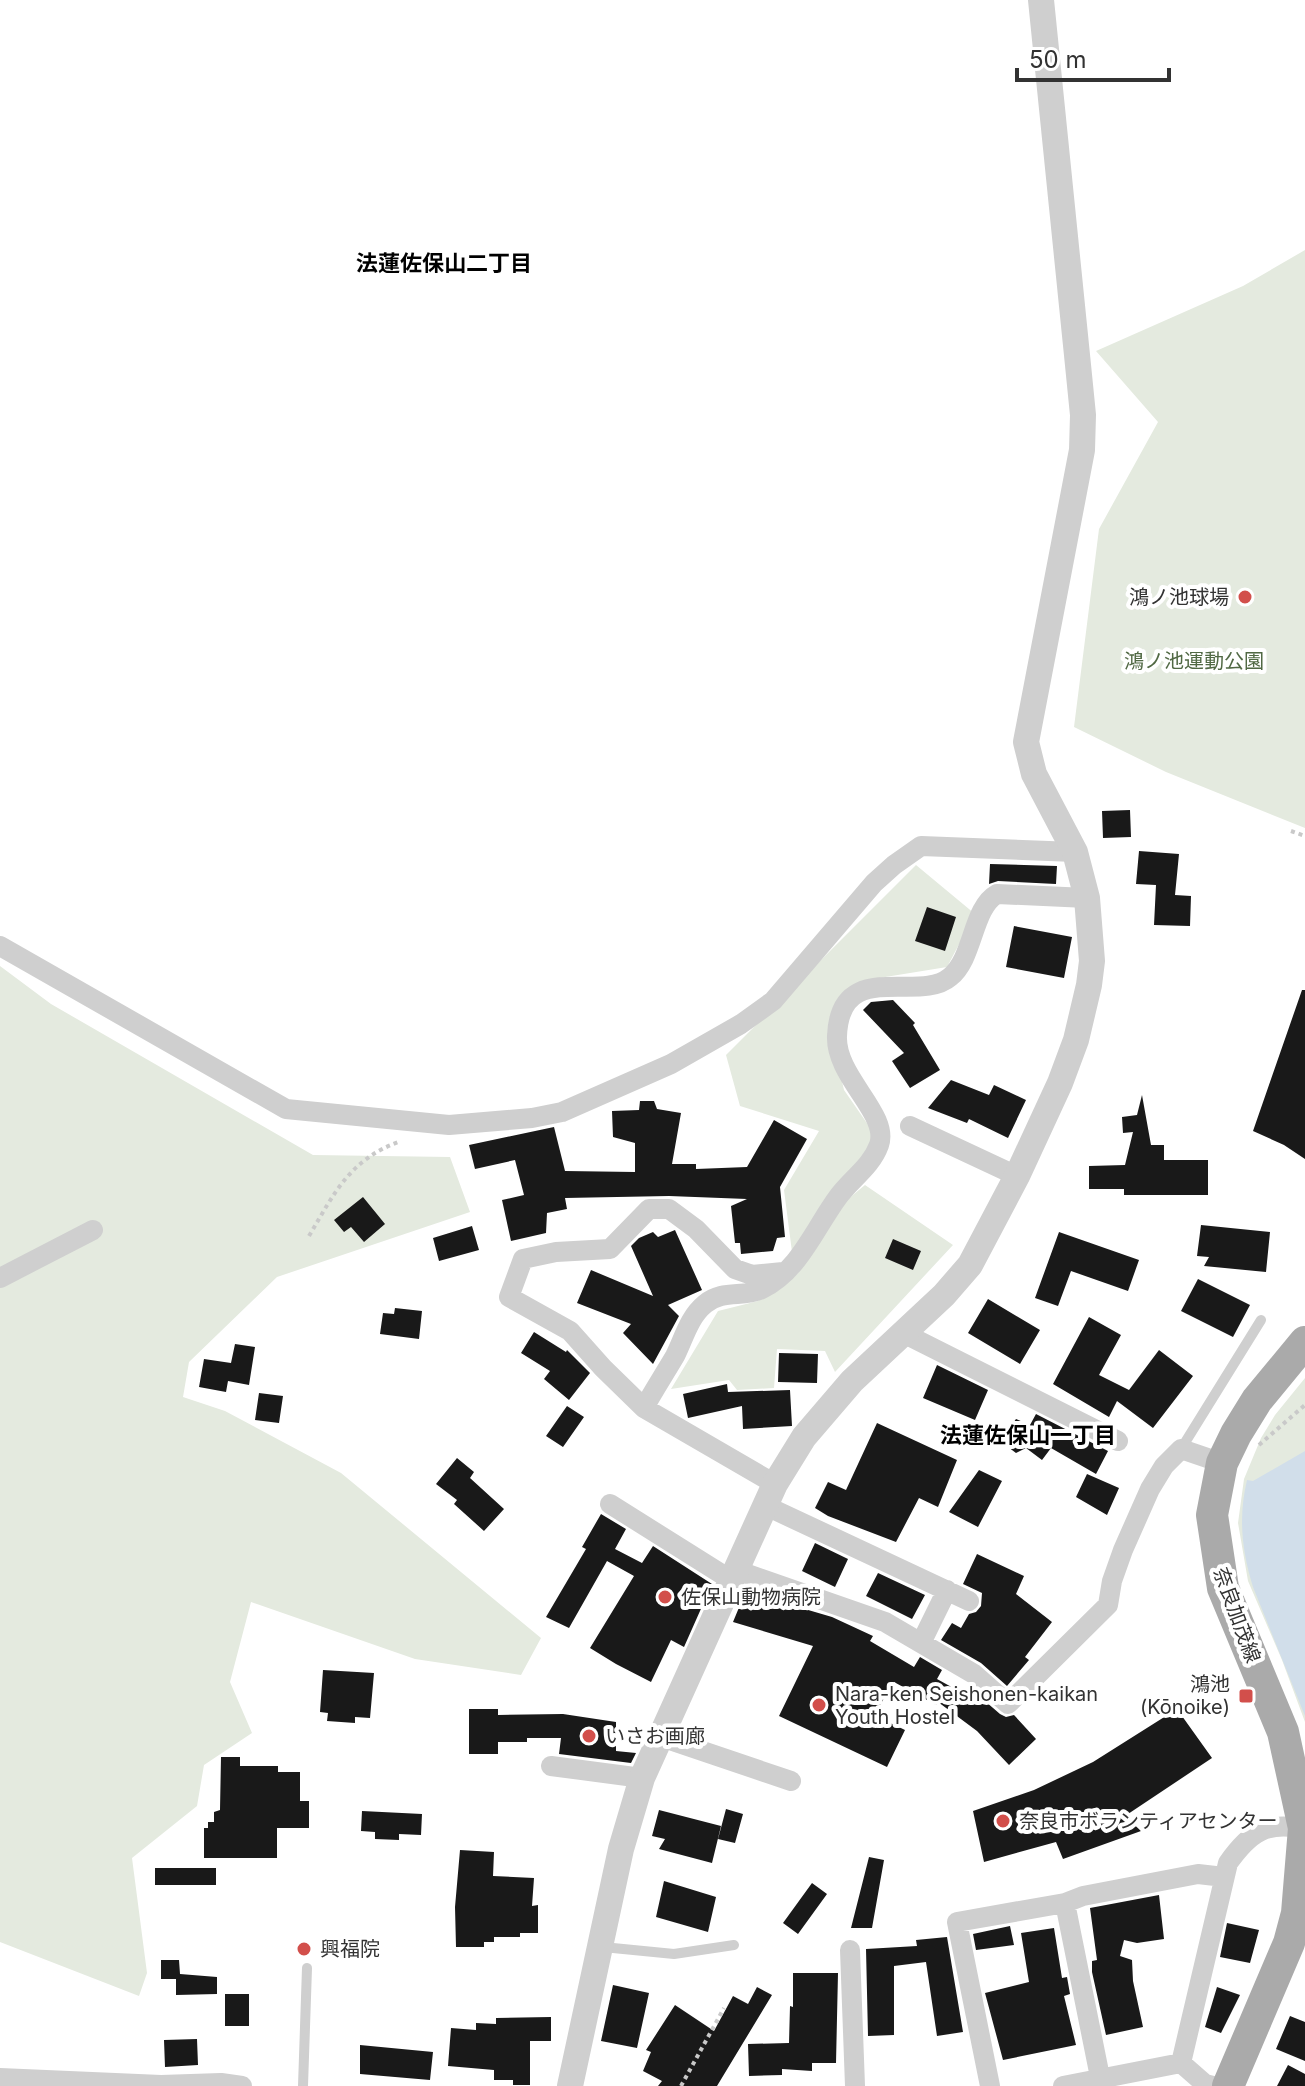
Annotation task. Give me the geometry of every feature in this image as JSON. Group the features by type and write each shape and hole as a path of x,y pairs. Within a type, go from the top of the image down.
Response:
{"main road":[{"name":"奈良加茂線","path":"1228,2086 1301,1912 1304,1828 1283,1732 1223,1588 1212,1515 1257,1400 1305,1342"}],"street":[{"path":"570,2086 621,1849 642,1778 770,1494 804,1437 852,1381 944,1295 970,1265 1017,1176 1060,1083 1084,1011 1092,961 1087,898 1075,852 1034,774 1026,742 1082,450 1083,415 1041,0"},
{"path":"0,946 286,1109 449,1125 532,1118 562,1112 671,1064 763,1010 874,883 921,846 1075,852"},
{"path":"644,1408 676,1355 691,1320 702,1306 725,1293 760,1291 791,1267 838,1196 870,1163 879,1145 880,1127 843,1068 836,1044 839,1018 851,998 875,988 939,984 948,979 957,971 986,906 997,894 1087,898"},
{"path":"910,1126 1017,1176"},
{"path":"783,1272 752,1275 735,1269 696,1229 669,1209 649,1209 610,1249 556,1252 523,1259 509,1297 570,1331 644,1408 770,1494 969,1601"},
{"path":"0,1278 93,1230"},
{"path":"903,1333 1118,1441"},
{"path":"610,1504 734,1575 885,1622 974,1674 1008,1704 1108,1605 1112,1581 1123,1550 1150,1489 1164,1466 1181,1449 1236,1456"},
{"path":"921,1643 947,1590"},
{"path":"661,1737 791,1781"},
{"path":"551,1766 642,1778"},
{"path":"1181,2063 1228,1863 1245,1839 1281,1825 1304,1828"},
{"path":"990,2086 957,1922 1065,1903 1083,1896 1198,1874 1224,1877"},
{"path":"1065,1903 1100,2077"},
{"path":"850,1950 855,2086"},
{"path":"1063,2086 1181,2063"},
{"path":"1181,2063 1205,2084 1213,2086"},
{"path":"0,2078 103,2084 221,2083 242,2086"}],"lane":[{"path":"1181,1449 1261,1320"},
{"path":"613,1948 674,1954 734,1945"},
{"path":"303,2086 307,1968"}],"path":[{"path":"1291,831 1305,836"},
{"path":"309,1236 342,1181 379,1149 407,1139"},
{"path":"1236,1456 1263,1444 1305,1405"},
{"path":"681,2086 724,2008"}],"green space":[{"name":"鴻ノ池運動公園","path":"1305,250 1305,828 1166,772 1074,727 1099,529 1158,422 1096,351 1243,286"},
{"path":"916,865 975,914 947,967 873,979 841,997 829,1026 844,1090 871,1129 873,1142 792,1252 784,1190 819,1131 740,1106 726,1055"},
{"path":"0,966 51,1004 313,1155 450,1157 470,1212 277,1277 189,1362 183,1397 225,1411 341,1473 541,1638 521,1675 415,1659 251,1602 230,1682 252,1733 204,1765 197,1806 132,1858 147,1973 139,1996 0,1942"},
{"path":"865,1185 953,1245 835,1372 825,1351 777,1349 774,1388 737,1390 729,1380 671,1389 718,1311 758,1301 798,1273 842,1204"},
{"path":"1305,1378 1305,1722 1248,1581 1238,1523 1244,1479 1261,1438"}],"shaded area":[{"path":"1305,1451 1305,1716 1253,1587 1246,1560 1242,1521 1247,1480 1253,1481"}],"building":[{"path":"1130,810 1131,837 1103,838 1102,811"},
{"path":"1139,851 1179,854 1175,895 1191,896 1190,926 1154,925 1156,885 1136,884"},
{"path":"990,864 1057,866 1056,884 998,881 989,884"},
{"path":"927,907 956,917 945,951 915,941"},
{"path":"1014,926 1072,937 1064,978 1006,967"},
{"path":"1302,990 1305,990 1305,1159 1253,1131"},
{"path":"893,1000 915,1023 913,1025 940,1070 910,1088 892,1061 904,1053 863,1010 871,1002"},
{"path":"951,1080 989,1095 994,1085 1026,1100 1008,1138 969,1119 967,1123 928,1108"},
{"path":"1142,1095 1151,1145 1164,1145 1164,1160 1208,1160 1208,1195 1124,1195 1124,1189 1089,1189 1089,1166 1125,1165 1133,1132 1123,1133 1122,1117 1137,1115"},
{"path":"640,1101 654,1101 657,1109 681,1113 672,1164 696,1164 696,1169 747,1167 774,1120 807,1139 780,1187 785,1237 777,1238 773,1251 741,1254 740,1243 735,1243 731,1206 747,1199 669,1196 565,1198 567,1209 547,1213 546,1233 511,1241 502,1200 524,1195 515,1160 475,1169 469,1145 554,1127 565,1171 635,1172 635,1143 613,1137 612,1111 639,1110"},
{"path":"363,1197 385,1224 364,1242 351,1227 344,1232 334,1220"},
{"path":"1201,1225 1270,1232 1266,1272 1204,1266 1209,1257 1197,1256"},
{"path":"472,1226 479,1250 439,1261 433,1238"},
{"path":"675,1230 702,1290 668,1305 679,1316 653,1364 623,1333 631,1324 577,1303 591,1270 653,1296 631,1246 639,1238 653,1232 658,1237"},
{"path":"1059,1232 1139,1260 1128,1291 1071,1271 1058,1306 1035,1298"},
{"path":"893,1239 921,1251 913,1270 885,1258"},
{"path":"1198,1279 1250,1305 1233,1337 1181,1311"},
{"path":"988,1299 1040,1330 1020,1364 968,1333"},
{"path":"395,1308 422,1311 419,1339 380,1334 383,1313 394,1314"},
{"path":"1089,1317 1121,1335 1099,1375 1129,1390 1159,1350 1193,1376 1153,1428 1117,1401 1109,1417 1053,1384"},
{"path":"534,1332 567,1350 590,1373 569,1400 544,1379 550,1371 521,1353"},
{"path":"235,1344 255,1347 249,1385 228,1381 226,1392 199,1387 204,1359 231,1363"},
{"path":"779,1353 818,1354 817,1383 778,1382"},
{"path":"937,1365 988,1390 975,1420 923,1398"},
{"path":"727,1384 728,1392 790,1390 792,1426 743,1429 742,1406 688,1418 683,1394"},
{"path":"259,1393 283,1396 279,1423 255,1420"},
{"path":"567,1406 584,1417 563,1447 546,1436"},
{"path":"1036,1414 1108,1451 1096,1474 1051,1448 1042,1460 1026,1448 1016,1453 1000,1441 1016,1419 1030,1425"},
{"path":"877,1423 957,1460 938,1507 919,1498 896,1542 815,1508 828,1482 846,1490"},
{"path":"457,1458 474,1472 470,1478 504,1509 484,1531 454,1504 457,1500 436,1484"},
{"path":"979,1470 1002,1481 978,1527 949,1512"},
{"path":"1087,1474 1119,1488 1107,1515 1076,1497"},
{"path":"601,1514 626,1529 615,1549 642,1563 653,1546 712,1584 684,1647 671,1640 651,1682 590,1648 634,1576 607,1561 569,1628 546,1617 586,1549 582,1547"},
{"path":"815,1543 848,1559 835,1587 802,1571"},
{"path":"977,1554 1024,1576 1016,1594 1052,1622 1025,1657 1029,1660 1007,1686 981,1663 941,1640 952,1623 961,1628 969,1614 981,1606 982,1593 963,1584"},
{"path":"878,1573 925,1595 912,1619 866,1596"},
{"path":"745,1593 797,1610 798,1607 832,1617 873,1636 870,1641 914,1667 920,1657 942,1670 937,1679 966,1695 971,1689 1000,1714 1006,1717 1014,1715 1036,1739 1009,1765 977,1731 938,1702 936,1705 894,1682 874,1715 905,1730 887,1767 779,1716 813,1646 733,1622"},
{"path":"323,1670 374,1673 370,1718 355,1717 355,1723 327,1721 328,1713 320,1712"},
{"path":"469,1709 498,1709 498,1715 563,1714 616,1722 616,1751 636,1753 631,1763 559,1754 561,1738 527,1738 527,1742 498,1742 498,1754 469,1754"},
{"path":"1177,1709 1212,1758 1125,1816 1141,1831 1063,1859 1056,1842 984,1862 973,1811 1034,1790 1093,1762"},
{"path":"221,1757 240,1757 240,1766 278,1766 278,1772 300,1772 300,1801 309,1801 309,1828 277,1828 277,1858 204,1858 204,1828 208,1828 208,1822 214,1822 214,1812 220,1810"},
{"path":"726,1809 743,1814 735,1843 718,1839"},
{"path":"659,1810 721,1826 712,1863 659,1849 665,1839 652,1836"},
{"path":"362,1811 422,1814 421,1835 399,1834 399,1840 375,1839 375,1832 361,1831"},
{"path":"460,1850 494,1852 493,1876 534,1878 532,1906 538,1905 538,1933 494,1937 494,1942 484,1942 484,1947 456,1947 455,1907"},
{"path":"869,1857 884,1860 872,1928 851,1928"},
{"path":"155,1868 216,1868 216,1885 155,1885"},
{"path":"664,1881 716,1897 708,1932 656,1917"},
{"path":"812,1883 827,1894 798,1934 783,1923"},
{"path":"1159,1895 1164,1939 1137,1943 1124,1940 1120,1956 1132,1960 1133,1981 1143,2027 1106,2035 1092,1972 1092,1961 1097,1960 1090,1908"},
{"path":"1227,1923 1259,1930 1250,1963 1220,1957"},
{"path":"1010,1926 1014,1945 976,1950 973,1934"},
{"path":"1054,1928 1062,1978 1067,1977 1070,1994 1064,1996 1076,2045 1003,2060 985,1993 1029,1982 1021,1933"},
{"path":"947,1937 963,2032 937,2036 926,1962 894,1966 894,2035 868,2036 866,1949 917,1946 916,1940"},
{"path":"161,1960 179,1960 180,1974 217,1977 217,1994 176,1995 176,1979 161,1979"},
{"path":"793,1973 838,1973 836,2063 812,2063 812,2071 782,2069 782,2075 749,2076 748,2044 789,2043"},
{"path":"613,1985 649,1993 637,2048 601,2041"},
{"path":"757,1987 772,1995 717,2086 658,2086 662,2081 643,2071 651,2052 646,2050 675,2005 714,2031 733,1996 748,2004"},
{"path":"1217,1987 1240,1995 1221,2033 1205,2027"},
{"path":"225,1994 249,1994 249,2026 225,2026"},
{"path":"1290,2016 1305,2022 1305,2061 1276,2049"},
{"path":"551,2017 551,2041 530,2041 530,2085 513,2085 513,2080 494,2080 494,2070 448,2066 451,2028 476,2030 476,2023 496,2024 496,2018"},
{"path":"197,2039 198,2065 165,2067 164,2040"},
{"path":"360,2045 433,2052 430,2080 360,2074"},
{"path":"1288,2065 1305,2074 1305,2086 1277,2086"}],"place":[{"name":"鴻ノ池球場","path":"1245,597"},
{"name":"佐保山動物病院","path":"665,1597"},
{"name":"鴻池 (Kōnoike)","path":"1246,1696"},
{"name":"Nara-ken Seishonen-kaikan Youth Hostel","path":"819,1705"},
{"name":"いさお画廊","path":"589,1736"},
{"name":"奈良市ボランティアセンター","path":"1003,1821"},
{"name":"興福院","path":"304,1949"}],"district":[{"name":"法蓮佐保山二丁目","path":"444,263"},
{"name":"法蓮佐保山一丁目","path":"1028,1435"}]}
